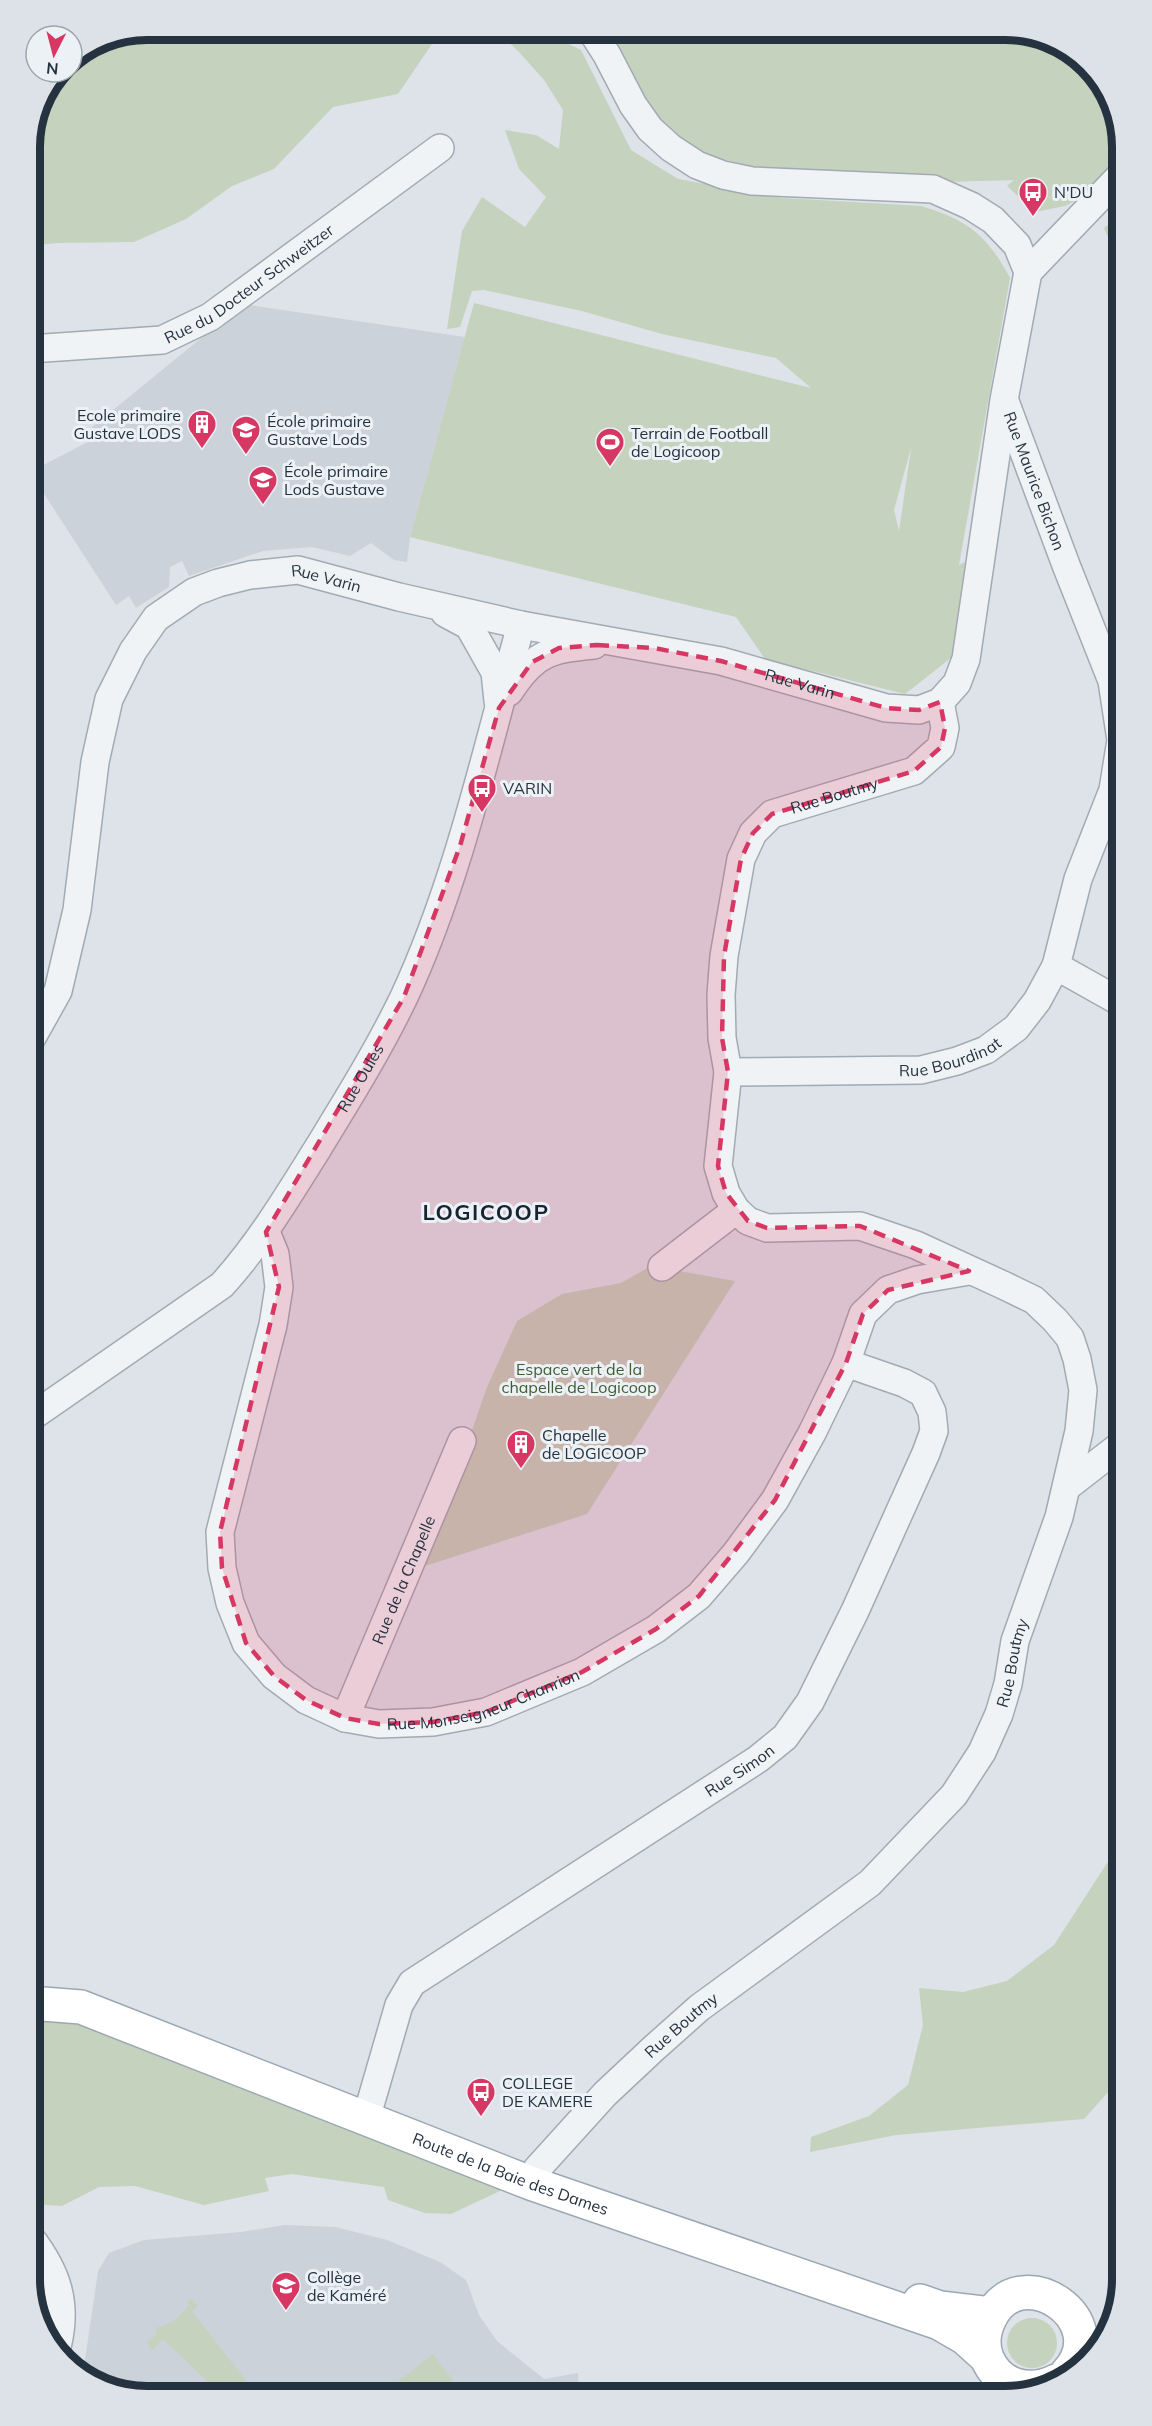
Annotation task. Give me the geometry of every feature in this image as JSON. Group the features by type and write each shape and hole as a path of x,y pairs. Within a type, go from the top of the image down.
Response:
{"main road":[{"name":"Route de la Baie des Dames","path":"40,1990 84,1996 537,2169 940,2308 992,2314"},
{"name":"Route de la Baie des Dames","path":"40,2004 81,2007 533,2184 939,2323 965,2338 1000,2377"},
{"path":"1016,2385 1000,2377 984,2342 985,2328 992,2314 1001,2303 1014,2296 1028,2293 1042,2294 1055,2299 1091,2330 1069,2364"}],"street":[{"path":"598,41 633,105 650,129 671,148 697,165 723,175 752,181 933,189 971,206 998,223 1017,245 1028,272 1112,184"},
{"name":"Rue du Docteur Schweitzer","path":"41,348 162,340 210,316 440,148"},
{"name":"Rue Maurice Bichon","path":"1028,272 1004,400 1112,681"},
{"path":"940,702 957,683 966,659 1004,400"},
{"name":"Rue Varin","path":"41,1022 58,991 77,910 95,762 109,699 133,651 156,618 194,592 218,583 250,575 298,570 521,625 722,661 886,708 919,710 940,702"},
{"path":"430,604 469,626 495,672 498,708"},
{"name":"Rue Oules","path":"40,1411 222,1285 247,1258 266,1232 355,1087 404,998 438,910 460,846 521,625"},
{"path":"498,708 532,662 559,648 597,645 654,648"},
{"name":"Rue Boutmy","path":"537,2169 605,2094 660,2042 741,1976 870,1883 954,1795 982,1752 999,1714 1008,1684 1015,1641 1068,1486 1079,1431 1083,1390 1070,1338 1034,1300 915,1245 860,1226 767,1228 748,1221 735,1210 726,1193 718,1167 728,1072 722,1038 721,995 724,956 741,859 753,833 772,814 914,771 941,747 945,728 940,702"},
{"name":"Rue Maurice Bichon","path":"1056,966 1078,879 1112,793"},
{"path":"1056,966 1112,997"},
{"name":"Rue Bourdinat","path":"728,1072 921,1070 957,1061 986,1050 1016,1028 1037,1001 1056,966"},
{"path":"662,1267 735,1210"},
{"name":"Rue Monseigneur Chanrion","path":"266,1232 275,1254 279,1287 273,1324 220,1532 222,1568 230,1603 246,1642 274,1676 306,1700 345,1718 379,1724 433,1722 486,1712 582,1672 656,1629 699,1596 736,1553 775,1500 846,1364 863,1314 888,1290 917,1280 969,1271"},
{"name":"Rue Simon","path":"370,2105 399,2005 412,1983 758,1759 785,1737 810,1702 855,1611 934,1431 932,1412 923,1393 904,1383 846,1364"},
{"name":"Rue de la Chapelle","path":"345,1718 462,1441"},
{"path":"1068,1486 1112,1452"},
{"path":"40,2250 58,2286 62,2313 58,2337"}],"highlighted area":[{"path":"597,645 654,648 721,661 886,708 919,710 940,702 945,728 941,747 914,771 772,814 753,833 741,859 724,956 722,1038 728,1072 718,1166 726,1193 748,1221 767,1228 860,1226 969,1271 888,1290 863,1314 846,1363 775,1500 699,1596 656,1629 582,1672 486,1712 433,1722 379,1724 345,1718 306,1700 274,1676 246,1643 222,1568 220,1532 279,1287 266,1232 404,997 460,846 499,708 532,662 559,648"}],"shaded area":[{"name":"École primaire Gustave Lods","path":"243,304 465,337 410,537 407,562 394,560 371,543 350,556 312,547 263,551 189,576 182,561 170,567 169,587 136,608 129,596 116,605 41,489 41,466 90,441 86,432"},
{"name":"Collège de Kaméré","path":"284,2225 335,2227 387,2240 440,2262 466,2280 479,2315 497,2341 544,2379 578,2373 579,2386 134,2385 107,2377 84,2365 98,2271 109,2253 144,2240 241,2232"}],"green space":[{"path":"148,40 434,40 398,94 333,107 274,169 232,186 186,219 134,242 41,245 41,134 44,120 62,84 84,84 84,62 88,59 113,46"},
{"path":"507,40 561,40 581,50 631,150 678,179 784,198 921,206 952,217 974,231 1002,263 1010,278 959,565 965,562 956,654 905,694 765,659 736,617 410,537 474,303 811,388 776,358 662,334 582,311 484,290 472,291 460,327 447,329 462,231 482,197 525,227 546,197 519,169 505,130 536,135 559,149 563,110 544,80","holes":["911,448 899,531 894,510"]},
{"path":"613,41 1018,41 1058,55 1070,63 1089,82 1108,120 1112,165 1083,197 1065,206 1035,212 1007,186 1014,180 911,183 750,166 699,153 656,119 624,65"},
{"path":"1112,221 1112,246 1104,228"},
{"name":"Espace vert de la chapelle de Logicoop","path":"651,1266 735,1281 587,1514 425,1566 487,1387 517,1321 562,1294 621,1283"},
{"path":"1112,1855 1112,2088 1084,2119 896,2135 810,2152 811,2137 869,2116 908,2085 923,2025 919,1988 963,1992 1007,1981 1054,1945"},
{"path":"40,2014 99,2023 506,2183 502,2190 451,2214 425,2213 388,2200 384,2187 292,2174 265,2178 269,2191 204,2205 135,2186 99,2187 62,2206 40,2205"},
{"path":"192,2299 197,2306 192,2311 249,2385 202,2385 206,2380 163,2339 152,2350 147,2342 157,2334 155,2328 174,2320 189,2305 187,2302"},
{"path":"1027,2318 1037,2318 1050,2325 1057,2338 1057,2348 1050,2361 1037,2368 1027,2368 1018,2364 1011,2357 1007,2348 1007,2338 1011,2329 1018,2322"},
{"path":"433,2354 453,2380 446,2385 394,2385"}],"place":[{"name":"N'DU","path":"1033,218"},
{"name":"Ecole primaire Gustave LODS","path":"202,450"},
{"name":"École primaire Gustave Lods","path":"246,456"},
{"name":"Terrain de Football de Logicoop","path":"610,468"},
{"name":"École primaire Lods Gustave","path":"263,506"},
{"name":"VARIN","path":"482,814"},
{"name":"Chapelle de LOGICOOP","path":"521,1470"},
{"name":"COLLEGE DE KAMERE","path":"481,2118"},
{"name":"Collège de Kaméré","path":"286,2312"}],"district":[{"name":"LOGICOOP","path":"486,1212"}]}
